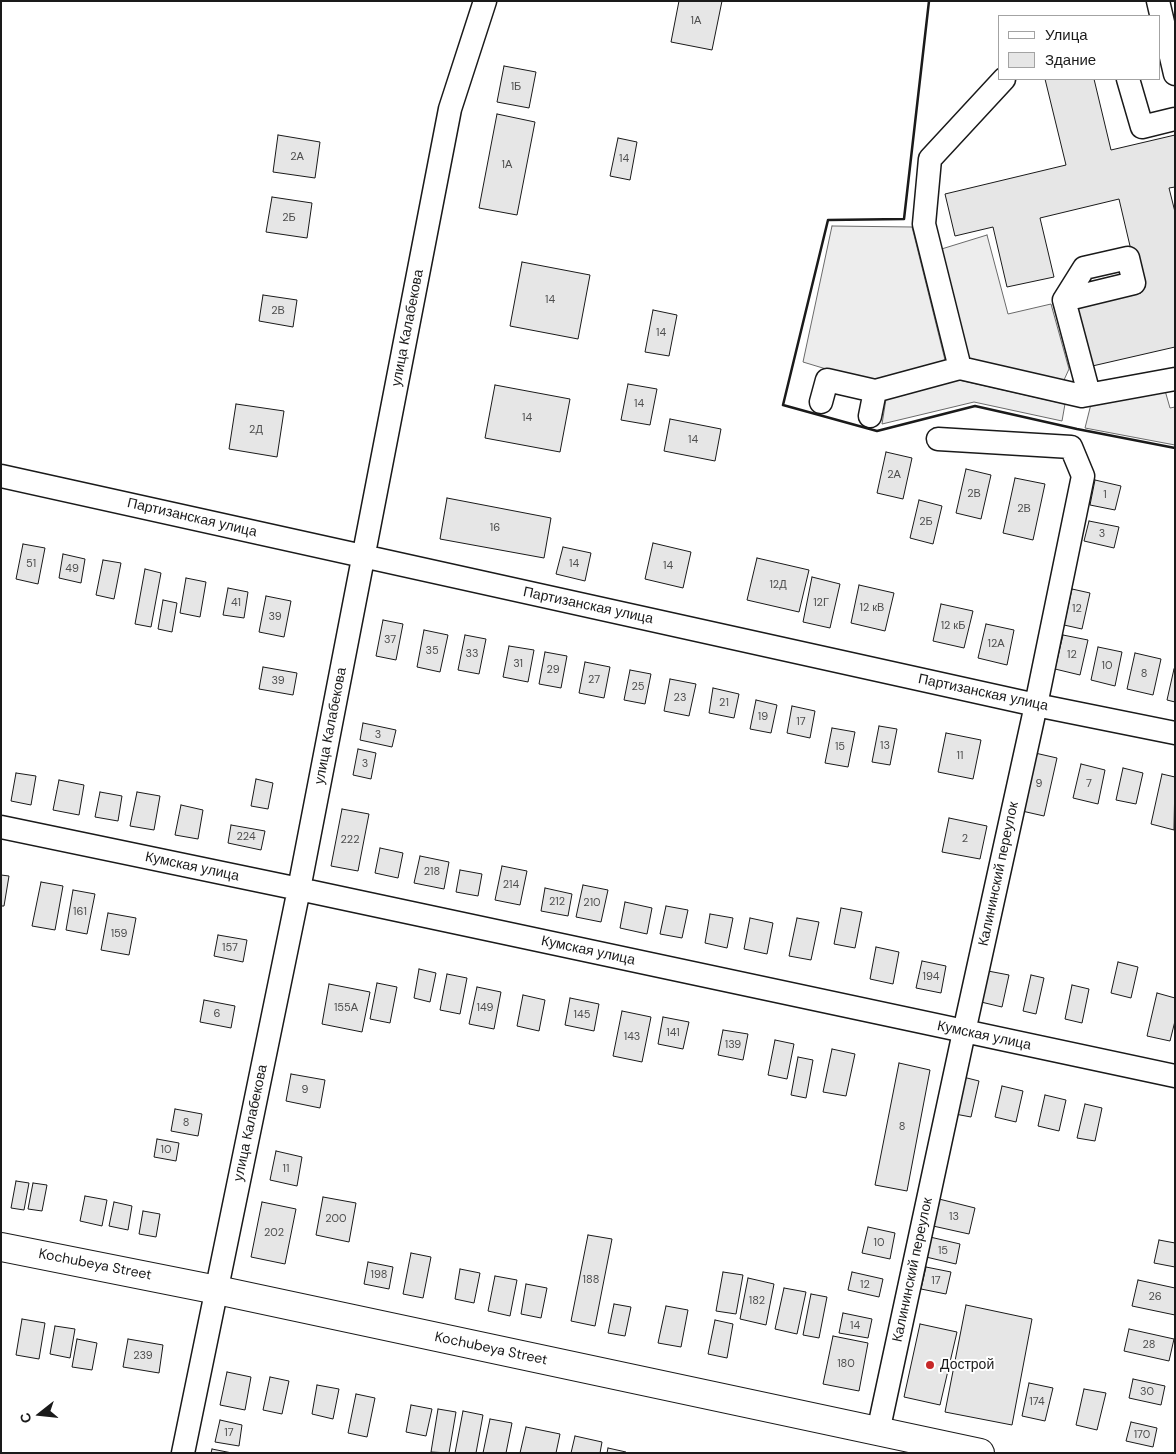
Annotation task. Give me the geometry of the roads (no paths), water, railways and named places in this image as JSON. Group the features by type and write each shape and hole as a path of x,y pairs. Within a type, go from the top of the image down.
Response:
{"main road":[{"name":"Kochubeya Street","path":"1,1247 217,1290 878,1432 910,1446 980,1453"}],"street":[{"name":"улица Калабекова","path":"183,1453 299,889 450,109 485,1"},
{"path":"1158,1 1175,74"},
{"path":"960,368 924,224 930,159 1003,80"},
{"path":"1128,80 1142,127 1175,119"},
{"path":"1064,300 1089,394"},
{"path":"820,402 828,380 875,390 960,368 1082,396 1175,379"},
{"path":"870,416 875,390"},
{"name":"Калининский переулок","path":"878,1432 1036,705 1082,476 1071,448 938,439"},
{"name":"Партизанская улица","path":"1,476 1036,705 1175,733"},
{"name":"Кумская улица","path":"1,827 1175,1076"}],"place":[{"name":"Дострой","path":"930,1365"}]}
